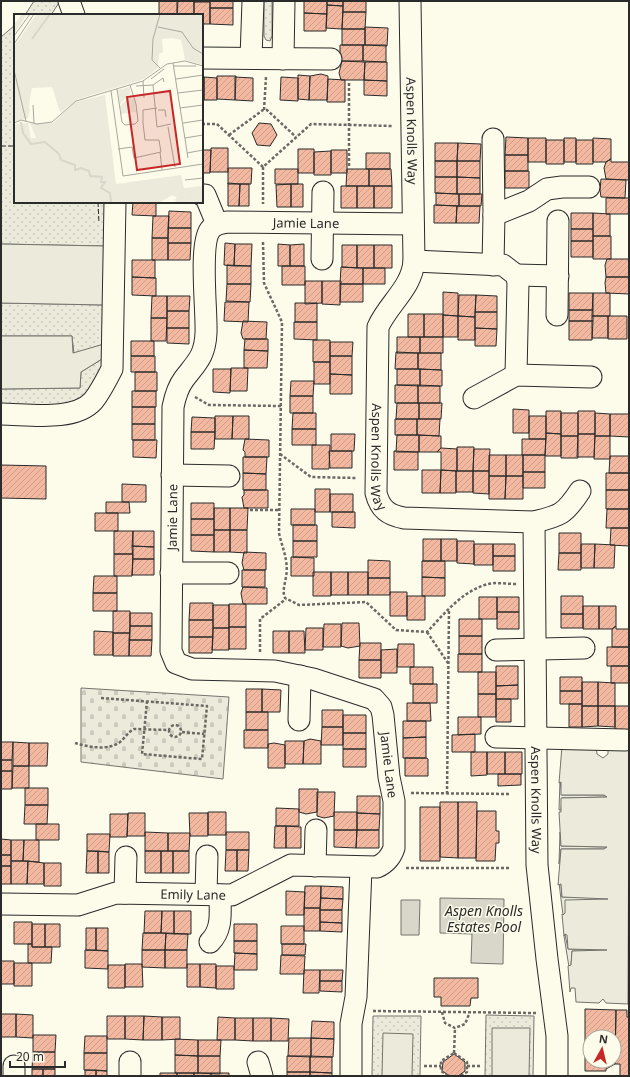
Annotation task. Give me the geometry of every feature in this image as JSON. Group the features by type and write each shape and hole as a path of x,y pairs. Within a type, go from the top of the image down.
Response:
{"street":[{"path":"69,1 74,14"},
{"path":"251,58 253,1"},
{"path":"283,59 284,1"},
{"name":"Aspen Knolls Way","path":"410,1 414,261 413,272 406,287 383,315 378,327 376,493 379,503 393,516 404,518 534,522 551,518 568,509 580,492"},
{"path":"203,58 332,59"},
{"path":"493,139 493,265"},
{"path":"494,215 529,201 547,189 562,187 589,187"},
{"path":"322,259 323,192"},
{"path":"203,195 205,195 217,224"},
{"path":"1,414 66,415 92,402 103,386 112,369 115,203"},
{"path":"557,316 558,221"},
{"name":"Jamie Lane","path":"394,848 394,801 389,777 381,707 374,699 300,676 275,671 192,669 176,663 170,651 173,407 176,393 183,380 197,364 203,352 206,334 205,244 211,228 217,224 227,222 413,224"},
{"path":"414,261 503,265 516,275 558,276"},
{"path":"516,275 518,282 516,375"},
{"path":"474,398 516,375 591,377"},
{"path":"172,475 229,476"},
{"name":"Aspen Knolls Way","path":"534,522 537,865 547,959 558,1036 557,1076"},
{"path":"171,573 228,573"},
{"path":"496,650 584,648"},
{"path":"299,720 300,676"},
{"path":"496,738 625,740"},
{"path":"315,866 316,830"},
{"name":"Emily Lane","path":"1,904 78,905 116,893 232,895 291,865 361,868 383,865 392,854 394,848"},
{"path":"207,856 219,926 215,936 210,942"},
{"path":"125,893 126,857"},
{"path":"351,1076 352,1024 356,997 361,868"}],"path":[{"path":"264,110 266,75"},
{"path":"349,83 349,167"},
{"path":"229,135 264,110"},
{"path":"264,110 267,110 296,137"},
{"path":"203,124 217,124 263,167 263,212"},
{"path":"263,167 310,124 394,126"},
{"path":"263,239 264,283 282,322 278,533 286,556 286,576 283,591 286,599 299,605 366,602 396,630 427,632 450,608 476,589 488,584 521,584"},
{"path":"190,393 209,405 281,406"},
{"path":"280,454 311,478 357,478"},
{"path":"250,510 279,510"},
{"path":"260,658 260,619 286,599"},
{"path":"447,794 450,608"},
{"path":"427,632 449,663"},
{"path":"101,698 146,701 207,706 202,759 142,754 146,701"},
{"path":"169,730 171,726 175,724 181,727 182,732"},
{"path":"75,744 98,747 112,746 118,743 130,731 144,728 169,730"},
{"path":"169,730 171,736 175,737 179,736 182,732"},
{"path":"182,732 204,734"},
{"path":"407,793 509,794"},
{"path":"403,868 509,868"},
{"path":"368,1011 538,1013"},
{"path":"442,1012 444,1022 455,1028"},
{"path":"455,1028 465,1024 470,1012"},
{"path":"454,1053 455,1028"},
{"path":"448,1076 441,1071 441,1061 454,1053"},
{"path":"454,1053 467,1062 467,1072 460,1076"},
{"path":"424,1066 441,1066"},
{"path":"467,1066 482,1066"}],"green space":[{"path":"34,1 60,1 52,14 26,14"},
{"path":"264,1 272,1 272,36 270,41 266,40 264,36"},
{"path":"14,26 14,203 107,203 105,246 1,244 1,37"},
{"path":"1,303 104,305 104,344 74,354 72,336 1,336"},
{"path":"102,359 104,361 93,392 64,406 1,407 1,389 80,388 81,372"},
{"path":"81,688 229,697 223,779 81,762"},
{"path":"560,781 562,795 604,795 607,797 562,798 561,810 559,810"},
{"path":"560,832 561,846 605,847 607,849 561,849 559,864"},
{"path":"559,883 561,884 562,897 607,898 608,900 565,913 563,915"},
{"path":"565,934 568,949 606,949 607,951 572,951 571,965 569,967 564,936"},
{"path":"486,1015 534,1016 533,1076 485,1076"},
{"path":"373,1016 421,1016 420,1076 372,1076"},
{"path":"492,1028 530,1028 529,1076 492,1076"},
{"path":"383,1033 413,1034 412,1076 382,1076"}],"shaded area":[{"path":"1,244 105,246 104,305 1,303"},
{"path":"1,336 72,336 73,353 104,344 102,359 81,372 80,388 1,389"},
{"path":"562,746 596,747 597,754 603,758 608,754 608,747 629,747 628,1004 606,1003 603,999 599,1003 576,1002 575,988 571,988 570,992 568,966 571,965 572,951 607,950 568,949 567,935 565,934 564,936 562,914 563,915 565,913 565,900 608,899 562,897 561,884 558,885 561,849 604,849 607,847 561,846 559,812 561,812 561,798 607,797 604,795 561,795 561,782 559,783"}],"water":[{"name":"Aspen Knolls Estates Pool","path":"440,898 504,899 503,964 471,963 472,934 440,933"},
{"path":"401,900 420,900 419,935 401,935"}],"building":[{"path":"159,1 177,1 177,14 159,14"},
{"path":"178,1 194,1 194,14 177,14"},
{"path":"210,1 233,1 233,8 210,8"},
{"path":"304,1 327,1 327,14 304,13"},
{"path":"327,1 343,1 343,6 327,5"},
{"path":"343,1 366,1 366,12 343,12"},
{"path":"194,2 210,2 210,24 203,24 203,14 194,14"},
{"path":"327,5 343,6 342,29 326,28"},
{"path":"210,8 233,8 233,25 210,24"},
{"path":"343,12 366,12 365,29 342,29"},
{"path":"304,13 327,14 326,31 304,31"},
{"path":"365,27 388,28 387,46 365,45"},
{"path":"342,29 365,29 365,45 342,45"},
{"path":"340,45 363,45 363,61 340,61"},
{"path":"363,45 386,45 386,62 363,61"},
{"path":"342,61 365,62 364,80 341,80 339,73"},
{"path":"365,62 387,62 387,81 364,80"},
{"path":"321,74 328,76 327,100 309,100 310,76"},
{"path":"298,75 310,76 309,100 298,99"},
{"path":"217,76 236,76 235,100 217,99"},
{"path":"203,77 204,77 203,100"},
{"path":"204,77 217,78 217,100 204,100"},
{"path":"235,77 253,78 253,101 235,100"},
{"path":"281,77 298,78 298,101 280,100"},
{"path":"328,79 345,80 345,102 327,102"},
{"path":"364,80 387,81 387,96 364,95"},
{"path":"259,123 271,124 277,135 270,146 257,145 252,133"},
{"path":"506,137 528,138 528,155 505,155"},
{"path":"528,138 546,138 546,162 528,162"},
{"path":"564,138 576,138 576,162 564,162"},
{"path":"593,138 611,139 611,159 606,162 593,162"},
{"path":"546,140 564,140 564,164 546,164"},
{"path":"576,140 593,140 593,164 576,164"},
{"path":"435,143 458,143 457,161 435,161"},
{"path":"458,143 481,144 480,161 457,161"},
{"path":"211,148 228,148 228,172 210,172"},
{"path":"298,149 314,149 314,173 298,173"},
{"path":"203,150 211,150 210,173 203,173"},
{"path":"331,150 347,150 347,173 331,173"},
{"path":"331,151 331,175 314,175 314,152"},
{"path":"366,153 390,153 390,169 366,169"},
{"path":"505,155 528,155 528,171 505,171"},
{"path":"611,159 611,162 629,162 629,180 606,179 604,168 606,162"},
{"path":"435,161 457,161 457,177 435,177"},
{"path":"457,161 480,161 480,178 457,177"},
{"path":"228,168 252,168 251,184 228,184"},
{"path":"275,169 298,169 298,184 275,184"},
{"path":"347,169 369,169 369,186 346,186"},
{"path":"369,169 391,169 392,186 369,186"},
{"path":"505,171 529,171 529,188 505,188"},
{"path":"435,177 457,177 457,194 435,193"},
{"path":"457,177 480,178 480,194 457,194"},
{"path":"601,179 626,180 625,198 601,197"},
{"path":"228,183 240,184 239,206 228,206"},
{"path":"240,184 249,184 249,206 239,206"},
{"path":"291,184 303,184 303,207 291,207"},
{"path":"291,184 291,207 277,207 276,185"},
{"path":"341,186 357,186 357,208 341,208"},
{"path":"357,186 374,186 374,208 357,208"},
{"path":"374,186 392,186 392,208 374,208"},
{"path":"436,193 459,194 459,206 436,205"},
{"path":"459,194 482,194 481,206 459,206"},
{"path":"606,198 629,198 629,214 606,214"},
{"path":"133,203 156,203 156,216 132,215"},
{"path":"434,205 457,206 456,223 434,223"},
{"path":"457,206 480,206 479,223 456,223"},
{"path":"169,211 191,212 191,228 168,228"},
{"path":"571,213 593,213 593,229 571,229"},
{"path":"593,213 610,214 610,236 593,236"},
{"path":"153,216 169,216 168,238 152,238"},
{"path":"168,228 191,228 191,243 168,243"},
{"path":"571,229 593,229 593,241 571,241"},
{"path":"593,236 611,236 611,259 593,259"},
{"path":"152,238 168,238 168,260 152,260"},
{"path":"571,241 593,241 593,257 571,257"},
{"path":"168,243 191,243 190,260 168,260"},
{"path":"225,243 235,244 234,266 224,265"},
{"path":"235,244 252,244 251,266 234,266"},
{"path":"278,244 290,245 290,266 278,266"},
{"path":"304,244 304,266 290,266 290,245"},
{"path":"342,245 357,245 357,268 342,267"},
{"path":"357,245 374,245 374,268 357,268"},
{"path":"374,245 392,245 392,268 374,268"},
{"path":"607,259 629,259 629,277 606,277 605,265"},
{"path":"132,260 155,260 155,278 132,277"},
{"path":"227,265 251,266 251,284 227,284"},
{"path":"282,266 305,266 305,285 282,285"},
{"path":"341,267 363,268 363,284 340,284"},
{"path":"363,268 385,268 385,284 363,284"},
{"path":"132,277 156,278 156,296 132,295"},
{"path":"606,277 629,277 629,294 606,293"},
{"path":"305,281 322,281 322,303 305,304"},
{"path":"322,281 341,281 340,305 322,304"},
{"path":"227,284 251,284 250,302 226,301"},
{"path":"340,284 363,284 363,302 340,302"},
{"path":"443,292 458,293 458,316 443,315"},
{"path":"569,293 593,293 593,310 569,310"},
{"path":"593,293 610,293 610,316 592,316"},
{"path":"459,295 476,295 475,317 458,316"},
{"path":"476,295 497,296 497,312 475,312"},
{"path":"152,296 167,296 167,318 151,318"},
{"path":"167,296 190,296 189,311 167,311"},
{"path":"225,302 249,302 248,322 224,321"},
{"path":"295,303 317,303 317,322 295,322"},
{"path":"569,310 593,310 593,321 569,321"},
{"path":"167,311 189,311 189,328 167,328"},
{"path":"475,312 497,312 497,329 475,328"},
{"path":"408,314 424,314 424,337 408,337"},
{"path":"424,314 443,314 443,337 424,337"},
{"path":"443,315 458,316 458,337 443,337"},
{"path":"458,316 475,317 475,340 458,340"},
{"path":"592,316 608,316 608,338 592,338"},
{"path":"608,316 627,316 627,339 608,339"},
{"path":"151,318 167,318 166,341 151,341"},
{"path":"243,321 267,322 266,339 243,339 241,333"},
{"path":"569,321 593,321 592,340 569,340"},
{"path":"294,322 317,322 317,340 294,339"},
{"path":"167,328 189,328 189,344 167,343"},
{"path":"475,328 497,329 496,346 475,346"},
{"path":"397,337 420,337 420,353 397,353"},
{"path":"420,337 443,337 443,353 420,353"},
{"path":"245,339 268,339 268,351 244,350"},
{"path":"313,340 330,340 330,362 313,362"},
{"path":"131,341 154,341 154,356 131,356"},
{"path":"330,342 353,342 352,356 330,356"},
{"path":"244,350 268,351 267,368 244,368"},
{"path":"396,352 418,353 418,369 395,369"},
{"path":"418,353 441,353 441,370 418,369"},
{"path":"131,356 155,356 155,372 131,372"},
{"path":"330,356 352,356 352,375 330,374"},
{"path":"314,362 330,362 330,384 314,384"},
{"path":"231,368 248,368 247,391 230,391"},
{"path":"213,369 231,369 230,393 213,392"},
{"path":"397,369 420,369 420,386 397,385"},
{"path":"420,369 442,370 442,386 420,386"},
{"path":"135,372 157,372 157,391 135,391"},
{"path":"330,374 352,375 352,394 330,394"},
{"path":"291,381 314,381 313,396 290,396"},
{"path":"395,385 418,385 418,403 395,403"},
{"path":"418,385 440,386 440,403 418,403"},
{"path":"132,391 156,391 156,407 132,407"},
{"path":"290,396 313,396 313,413 290,413"},
{"path":"397,403 419,403 419,419 396,419"},
{"path":"419,403 442,403 441,419 419,419"},
{"path":"132,407 155,407 155,424 132,424"},
{"path":"513,409 529,410 529,433 513,433"},
{"path":"546,411 561,411 561,434 546,433"},
{"path":"578,411 595,411 595,434 578,434"},
{"path":"293,413 316,413 316,429 292,429"},
{"path":"561,413 578,413 578,436 561,436"},
{"path":"595,413 610,414 610,436 595,436"},
{"path":"610,414 629,414 629,437 610,436"},
{"path":"215,416 233,416 232,439 215,439"},
{"path":"233,416 249,416 249,439 232,439"},
{"path":"529,416 546,416 546,439 529,439"},
{"path":"192,417 215,418 215,432 191,432"},
{"path":"395,419 417,419 417,435 395,435"},
{"path":"417,419 440,419 439,436 417,435"},
{"path":"132,424 155,424 155,440 132,440"},
{"path":"292,429 316,429 316,445 292,445"},
{"path":"191,432 215,432 214,449 191,449"},
{"path":"546,433 561,434 561,456 545,456"},
{"path":"331,434 355,434 354,451 331,451"},
{"path":"578,434 595,434 594,457 577,457"},
{"path":"397,435 419,435 419,452 396,452"},
{"path":"419,435 441,436 441,448 437,452 419,452"},
{"path":"561,436 578,436 578,458 561,458"},
{"path":"595,436 610,436 610,459 594,459"},
{"path":"245,439 269,440 269,457 245,457 245,452 243,450"},
{"path":"522,439 546,439 545,455 522,455"},
{"path":"133,440 157,440 156,458 133,457"},
{"path":"312,445 330,445 329,469 312,469"},
{"path":"457,447 474,447 473,471 457,471"},
{"path":"441,448 457,449 457,471 441,470 441,452 437,452"},
{"path":"474,449 490,449 489,471 473,471"},
{"path":"329,451 352,451 352,468 330,468"},
{"path":"394,451 418,452 418,470 394,470"},
{"path":"489,455 506,455 506,476 489,476"},
{"path":"506,455 523,455 523,476 506,476"},
{"path":"523,455 545,455 545,472 523,472"},
{"path":"610,456 629,456 629,473 609,473"},
{"path":"243,457 267,457 266,474 243,473"},
{"path":"1,465 46,466 46,499 1,498"},
{"path":"422,470 441,470 440,493 422,493"},
{"path":"441,470 456,471 456,493 440,493"},
{"path":"456,471 473,471 473,492 456,492"},
{"path":"473,471 489,471 489,494 473,493"},
{"path":"523,472 545,472 545,488 523,488"},
{"path":"243,473 266,474 266,490 243,490"},
{"path":"606,473 629,473 629,490 606,490"},
{"path":"489,476 506,476 505,499 489,499"},
{"path":"506,476 523,476 523,499 505,499"},
{"path":"122,484 146,485 146,502 122,502"},
{"path":"315,489 330,489 330,512 315,512"},
{"path":"244,490 268,490 268,508 244,508 242,497 244,495"},
{"path":"606,490 629,490 629,509 606,509"},
{"path":"330,494 353,494 353,512 330,512"},
{"path":"106,502 129,502 130,513 106,513"},
{"path":"191,503 214,503 214,519 191,519"},
{"path":"214,508 230,508 230,530 214,530"},
{"path":"230,508 248,508 247,530 230,530"},
{"path":"291,509 315,509 315,525 291,525"},
{"path":"607,509 629,509 629,528 606,528"},
{"path":"332,512 355,512 355,528 332,527"},
{"path":"95,513 118,513 118,531 95,531"},
{"path":"191,519 214,519 214,535 191,535"},
{"path":"293,525 317,525 317,541 293,541"},
{"path":"611,528 629,528 629,546 610,545"},
{"path":"214,530 230,530 230,552 214,552"},
{"path":"230,530 247,530 247,553 230,552"},
{"path":"114,531 133,531 133,554 114,554"},
{"path":"133,531 154,531 154,547 132,546"},
{"path":"559,533 581,533 581,553 559,553"},
{"path":"191,535 214,535 214,552 191,551"},
{"path":"423,539 441,539 441,561 423,561"},
{"path":"441,539 457,539 457,561 441,561"},
{"path":"293,541 317,541 317,557 293,557"},
{"path":"457,541 474,541 474,564 457,563"},
{"path":"474,544 493,544 493,565 474,565"},
{"path":"493,544 515,544 515,556 493,556"},
{"path":"581,544 595,544 594,568 581,568"},
{"path":"595,544 615,545 614,568 594,568"},
{"path":"132,546 154,547 154,559 133,559"},
{"path":"244,552 266,553 266,570 244,570 242,563"},
{"path":"559,553 581,553 581,570 558,570"},
{"path":"114,554 133,554 132,576 114,576"},
{"path":"493,556 515,556 515,571 493,571"},
{"path":"291,557 314,558 314,576 291,576"},
{"path":"133,559 154,559 154,575 132,575"},
{"path":"368,560 390,561 390,578 368,578"},
{"path":"422,561 445,561 445,578 422,577"},
{"path":"242,570 265,570 265,587 242,587"},
{"path":"313,572 331,572 331,596 313,596"},
{"path":"331,572 348,572 348,595 331,595"},
{"path":"348,572 368,572 368,595 348,595"},
{"path":"94,576 117,576 117,593 93,593"},
{"path":"422,577 445,578 445,596 422,596"},
{"path":"368,578 390,578 390,595 368,595"},
{"path":"243,587 267,588 267,604 243,604 241,593"},
{"path":"390,592 407,592 407,616 390,616"},
{"path":"93,593 117,593 117,611 93,611"},
{"path":"407,596 425,596 425,620 407,620"},
{"path":"561,596 583,596 583,614 561,614"},
{"path":"479,597 497,597 497,619 479,619"},
{"path":"497,597 519,597 519,612 497,612"},
{"path":"190,603 213,603 213,620 189,620"},
{"path":"229,604 246,604 246,627 229,627"},
{"path":"213,605 229,605 229,628 213,628"},
{"path":"583,606 599,606 599,629 583,629"},
{"path":"599,606 616,606 616,626 612,629 599,629"},
{"path":"113,611 130,611 130,633 113,633"},
{"path":"497,612 519,612 519,629 497,629"},
{"path":"130,613 152,613 152,626 130,626"},
{"path":"561,614 583,614 583,628 561,628"},
{"path":"459,619 482,619 482,636 459,636"},
{"path":"189,620 213,620 213,637 189,637"},
{"path":"342,623 359,623 360,646 348,648 341,646"},
{"path":"324,624 341,624 341,647 323,647"},
{"path":"130,626 152,626 152,640 129,640"},
{"path":"616,626 616,629 629,629 629,647 612,647 612,629"},
{"path":"229,627 246,627 246,649 229,649"},
{"path":"213,628 229,628 229,650 212,650"},
{"path":"306,628 323,628 323,650 305,650"},
{"path":"94,631 113,632 113,655 94,655"},
{"path":"273,631 289,631 289,653 273,653"},
{"path":"289,631 304,631 305,653 289,653"},
{"path":"113,633 130,633 129,656 113,656"},
{"path":"459,636 482,636 482,654 459,654"},
{"path":"189,637 213,637 212,653 189,653"},
{"path":"129,640 152,640 151,656 129,656"},
{"path":"360,643 381,643 381,660 359,660"},
{"path":"398,644 414,644 414,667 397,667"},
{"path":"607,647 629,647 629,666 607,666"},
{"path":"397,649 397,673 381,673 381,650"},
{"path":"458,654 482,654 482,672 458,672"},
{"path":"359,660 381,660 381,678 359,678"},
{"path":"496,666 518,666 518,685 496,686"},
{"path":"611,666 629,666 629,683 611,683"},
{"path":"410,667 433,667 433,684 410,684"},
{"path":"478,672 496,672 496,694 478,694"},
{"path":"560,677 582,677 582,691 560,691"},
{"path":"582,682 598,682 598,706 582,706"},
{"path":"598,682 615,683 615,706 598,706"},
{"path":"413,684 437,684 437,703 413,703"},
{"path":"518,685 518,699 496,699 496,686"},
{"path":"246,689 262,689 262,712 246,712"},
{"path":"262,689 281,690 280,712 262,712"},
{"path":"560,691 582,691 582,704 560,704"},
{"path":"478,694 496,694 496,717 478,717"},
{"path":"496,699 511,699 511,722 496,722"},
{"path":"407,703 430,703 431,721 407,721"},
{"path":"569,704 582,704 582,727 569,727"},
{"path":"582,706 598,706 598,726 582,727"},
{"path":"598,706 615,706 615,727 598,726"},
{"path":"615,706 629,706 629,729 626,731 615,729"},
{"path":"322,710 343,710 343,727 322,727"},
{"path":"246,712 268,712 268,730 246,730"},
{"path":"343,715 366,715 366,733 343,733"},
{"path":"458,717 481,717 481,734 458,735"},
{"path":"403,721 426,721 426,737 403,738"},
{"path":"322,727 343,727 343,745 321,745"},
{"path":"244,730 268,730 268,748 244,748"},
{"path":"343,733 366,733 366,749 343,749"},
{"path":"475,734 475,752 452,752 452,735"},
{"path":"426,737 426,758 403,758 403,738"},
{"path":"310,739 321,741 321,764 303,764 304,741"},
{"path":"285,741 304,741 303,764 285,764"},
{"path":"1,742 13,742 12,760 1,760"},
{"path":"13,742 29,743 29,766 13,766"},
{"path":"29,743 48,743 47,766 29,766"},
{"path":"274,743 285,745 285,768 268,768 268,744"},
{"path":"343,749 366,749 366,767 343,767"},
{"path":"471,752 487,752 487,775 471,776"},
{"path":"487,752 505,752 505,774 487,774"},
{"path":"505,752 522,752 522,774 505,774"},
{"path":"405,758 428,759 428,776 405,776"},
{"path":"1,760 12,760 12,771 1,771"},
{"path":"13,766 29,766 29,788 12,788"},
{"path":"1,771 12,771 12,789 1,789"},
{"path":"498,774 521,774 521,785 498,786"},
{"path":"25,788 48,788 48,805 25,805"},
{"path":"299,789 318,789 317,812 306,814 299,812"},
{"path":"317,792 335,792 334,816 324,818 317,816"},
{"path":"357,796 380,796 380,814 357,813"},
{"path":"440,802 458,802 458,858 440,857"},
{"path":"458,802 477,802 476,858 458,858"},
{"path":"25,805 48,805 47,824 24,824"},
{"path":"420,807 440,807 440,861 420,861"},
{"path":"276,808 299,809 299,826 276,826"},
{"path":"477,811 496,811 496,831 499,831 499,843 496,843 495,861 476,861"},
{"path":"208,812 226,812 226,835 208,835"},
{"path":"334,812 357,812 357,830 334,830"},
{"path":"128,813 145,813 145,836 127,836"},
{"path":"189,813 208,813 208,836 190,836"},
{"path":"357,813 380,814 379,830 357,830"},
{"path":"110,814 128,814 127,837 110,837"},
{"path":"36,824 59,824 59,840 36,840"},
{"path":"275,826 286,826 286,848 274,848"},
{"path":"286,826 301,827 301,848 286,848"},
{"path":"334,830 357,830 356,848 334,847"},
{"path":"357,830 379,830 379,848 356,848"},
{"path":"145,832 168,833 168,851 145,851"},
{"path":"226,832 249,832 249,850 226,850"},
{"path":"168,833 190,833 189,851 168,851"},
{"path":"87,834 110,834 109,852 87,851"},
{"path":"1,839 11,840 11,855 1,855"},
{"path":"11,840 24,840 23,861 11,861"},
{"path":"24,840 39,840 39,862 23,861"},
{"path":"226,850 237,850 237,871 225,871"},
{"path":"237,850 249,850 248,871 237,871"},
{"path":"87,851 98,851 98,873 86,873"},
{"path":"98,851 109,852 109,873 98,873"},
{"path":"145,851 161,851 161,873 145,873"},
{"path":"161,851 173,851 173,873 161,873"},
{"path":"173,851 189,851 189,873 173,873"},
{"path":"1,855 11,855 11,866 1,866"},
{"path":"11,861 28,861 27,884 11,884"},
{"path":"28,861 44,863 44,884 27,884"},
{"path":"44,863 61,863 61,886 44,886"},
{"path":"1,866 11,866 11,884 1,884"},
{"path":"305,886 321,886 320,908 304,908"},
{"path":"321,886 343,887 343,899 321,898"},
{"path":"286,891 305,892 304,915 286,915"},
{"path":"321,898 343,899 342,910 320,910"},
{"path":"304,908 320,908 320,931 304,931"},
{"path":"320,910 342,910 342,923 320,922"},
{"path":"145,911 162,911 161,933 144,933"},
{"path":"162,911 174,911 174,934 161,933"},
{"path":"174,911 191,911 191,934 174,934"},
{"path":"14,922 32,922 32,944 14,944"},
{"path":"320,922 342,923 342,932 320,931"},
{"path":"32,924 45,924 45,947 32,947"},
{"path":"45,924 60,924 60,947 45,947"},
{"path":"234,924 257,924 257,941 234,941"},
{"path":"281,926 304,926 304,944 281,944"},
{"path":"86,928 96,928 96,950 86,950"},
{"path":"96,928 108,928 108,951 96,950"},
{"path":"143,933 166,933 165,950 142,950"},
{"path":"166,933 188,934 187,950 165,950"},
{"path":"234,941 257,941 257,954 234,953"},
{"path":"28,944 32,944 32,947 52,947 51,963 28,963"},
{"path":"282,944 306,944 305,955 282,955"},
{"path":"85,950 108,951 108,969 85,968"},
{"path":"142,950 165,950 165,968 142,967"},
{"path":"165,950 187,950 187,968 165,968"},
{"path":"235,953 257,954 257,970 234,970"},
{"path":"281,955 305,956 304,974 280,974"},
{"path":"1,961 14,961 14,984 1,984"},
{"path":"14,963 32,963 32,986 14,986"},
{"path":"125,964 142,964 143,987 125,987"},
{"path":"187,964 200,964 200,987 187,987"},
{"path":"200,964 216,964 216,988 200,987"},
{"path":"108,965 125,965 125,988 108,988"},
{"path":"216,966 234,966 234,989 216,989"},
{"path":"304,970 320,970 319,993 303,993"},
{"path":"320,970 343,970 342,981 320,981"},
{"path":"434,978 478,978 478,998 471,998 470,1006 441,1006 441,997 434,997"},
{"path":"320,981 342,981 342,992 320,991"},
{"path":"585,1009 616,1010 616,1029 585,1029"},
{"path":"616,1010 627,1010 627,1017 629,1017 629,1076 620,1076 620,1069 622,1069 622,1029 616,1029"},
{"path":"1,1014 16,1014 16,1037 1,1037"},
{"path":"16,1014 33,1015 33,1038 16,1037"},
{"path":"107,1016 125,1016 125,1039 107,1039"},
{"path":"125,1016 144,1016 143,1040 125,1039"},
{"path":"144,1016 162,1017 162,1040 143,1040"},
{"path":"162,1017 180,1017 180,1039 162,1040"},
{"path":"218,1017 235,1018 235,1040 217,1040"},
{"path":"235,1018 253,1018 253,1041 235,1040"},
{"path":"253,1018 271,1018 271,1041 253,1041"},
{"path":"271,1018 289,1019 288,1041 271,1041"},
{"path":"312,1021 334,1022 334,1039 311,1038"},
{"path":"33,1035 56,1035 55,1052 33,1052"},
{"path":"85,1036 107,1036 107,1053 84,1053"},
{"path":"289,1038 311,1038 311,1057 288,1056"},
{"path":"311,1038 334,1039 333,1057 311,1057"},
{"path":"175,1039 198,1040 198,1056 175,1055"},
{"path":"198,1040 221,1040 220,1056 198,1056"},
{"path":"33,1052 55,1052 55,1069 32,1069"},
{"path":"84,1053 107,1053 107,1071 84,1070"},
{"path":"454,1054 465,1062 465,1071 458,1076 450,1076 442,1071 443,1062"},
{"path":"175,1055 198,1056 198,1073 175,1073"},
{"path":"198,1056 220,1056 220,1074 198,1073"},
{"path":"287,1056 310,1056 310,1072 287,1072"},
{"path":"310,1056 332,1057 332,1073 310,1072"},
{"path":"32,1069 43,1069 43,1076 32,1076"},
{"path":"43,1069 55,1069 55,1076 43,1076"},
{"path":"585,1069 606,1069 606,1071 585,1071"},
{"path":"85,1070 96,1070 96,1076 85,1076"},
{"path":"96,1070 107,1071 107,1076 96,1076"},
{"path":"287,1072 310,1072 310,1076 287,1076"},
{"path":"310,1072 332,1073 332,1076 310,1076"},
{"path":"160,1073 177,1073 177,1076 160,1076"},
{"path":"177,1073 194,1073 194,1076 177,1076"},
{"path":"194,1073 211,1073 211,1076 194,1076"},
{"path":"211,1073 229,1073 229,1076 211,1076"}],"fence":[{"path":"1,146 14,146"},
{"path":"98,203 99,223"}]}
